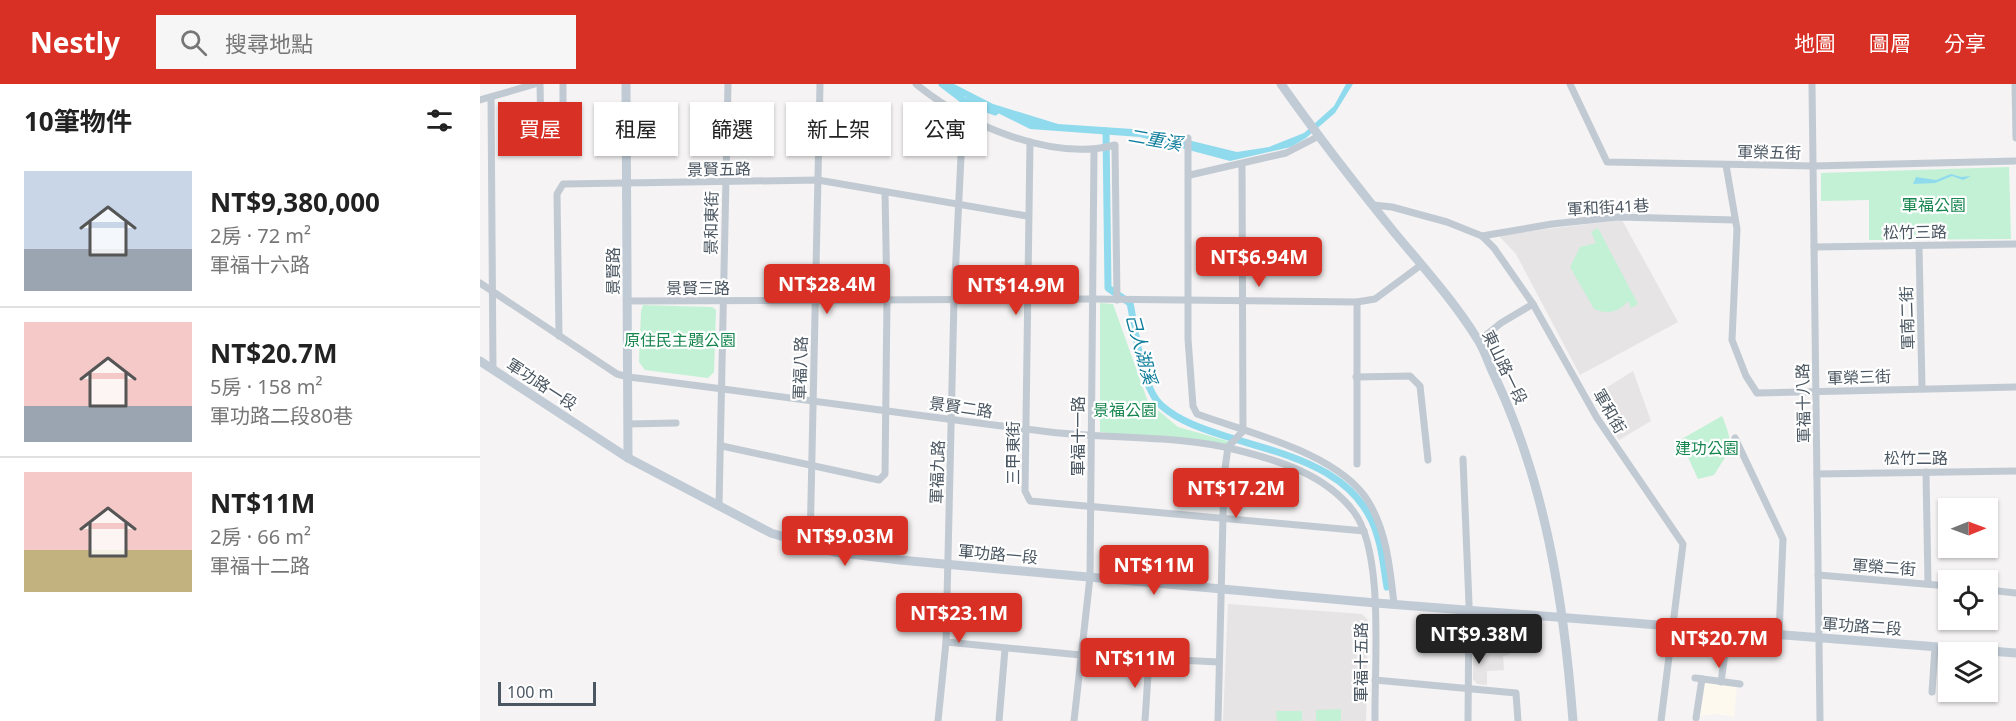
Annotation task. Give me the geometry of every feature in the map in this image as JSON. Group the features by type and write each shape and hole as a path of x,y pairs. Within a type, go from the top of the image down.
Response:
{"main road":[{"name":"景賢路","path":"626,84 628,458"},
{"name":"東山路一段","path":"1281,84 1479,341 1525,450 1551,548 1563,618 1574,721"},
{"name":"軍功路一段","path":"480,361 628,458 771,533 810,546 859,556 1563,618"},
{"name":"軍功路二段","path":"1563,618 2016,653"}],"street":[{"path":"480,100 535,84"},
{"path":"540,84 540,102"},
{"path":"563,84 563,102"},
{"name":"景和東街","path":"719,506 728,84"},
{"name":"軍福八路","path":"810,546 820,84"},
{"path":"916,84 942,102"},
{"name":"軍榮五街","path":"1570,84 1607,162 1813,166 2016,161"},
{"name":"軍福十八路","path":"1812,84 1820,721"},
{"path":"2015,84 2016,138"},
{"path":"491,97 493,370"},
{"path":"987,126 1030,141 1094,151 1115,145 1117,300"},
{"path":"1190,175 1286,153 1319,136"},
{"path":"1188,138 1190,159 1188,339 1193,406 1197,414 1311,456 1346,477 1367,500 1387,546 1394,604"},
{"name":"三甲東街","path":"1030,141 1025,491 1030,501 1364,531"},
{"name":"軍福十一路","path":"1074,721 1090,577 1094,151"},
{"name":"軍福九路","path":"938,721 946,642 954,299 961,156"},
{"path":"1218,721 1224,476 1228,447 1243,431 1242,164"},
{"name":"軍榮三街","path":"1726,165 1736,220 1732,340 1746,376 1757,393 2016,387"},
{"name":"景賢五路","path":"559,336 557,194 563,184 818,180 958,202 1028,216"},
{"path":"722,446 879,480 885,474 887,299 885,192"},
{"name":"軍和街","path":"1373,205 1392,207 1447,222 1482,236 1506,262 1533,304 1597,418 1683,544 1661,721"},
{"name":"軍和街41巷","path":"1482,236 1552,224 1618,217 1736,220"},
{"name":"松竹三路","path":"1814,247 2016,244"},
{"name":"軍南二街","path":"1919,246 1922,388"},
{"path":"1357,464 1357,302 1375,299 1421,265"},
{"name":"景賢二路","path":"480,284 617,374 628,377 1091,437 1228,447 1273,460 1318,480 1344,500 1364,531 1372,563 1376,603"},
{"name":"景賢三路","path":"628,301 816,302 887,299 1092,299 1357,302"},
{"path":"1479,341 1501,323 1533,304"},
{"path":"1356,377 1410,376 1420,386 1428,460"},
{"path":"628,423 676,423"},
{"path":"1735,438 1783,539 1779,635"},
{"path":"1463,459 1468,609 1466,690 1468,721"},
{"name":"松竹二路","path":"1817,474 2016,471"},
{"path":"1926,472 1928,584"},
{"name":"軍榮二街","path":"1818,575 1938,585"},
{"path":"1998,591 2016,593"},
{"name":"軍福十五路","path":"1376,603 1376,721"},
{"path":"1721,682 1728,631"},
{"path":"946,642 1081,655 1218,662"},
{"path":"1932,692 1935,647"},
{"path":"999,721 1005,649"},
{"path":"1145,721 1149,659"},
{"path":"1696,718 1698,679 1740,684"},
{"path":"1375,680 1516,693 1518,721"}],"shaded area":[{"path":"1622,220 1678,322 1580,375 1516,254 1498,235"},
{"path":"1633,371 1651,421 1619,440 1594,399 1606,388"},
{"path":"1228,604 1362,614 1368,620 1366,721 1223,721"},
{"path":"1479,626 1503,627 1503,633 1509,633 1509,655 1503,656 1504,670 1487,671 1487,685 1477,684 1473,679 1473,647 1478,639"},
{"path":"1704,681 1737,686 1734,717 1717,714 1698,716"}],"green space":[{"name":"軍福公園","path":"2009,167 2011,239 1869,240 1869,200 1821,201 1821,173"},
{"path":"1598,228 1638,304 1631,308 1628,301 1621,308 1613,311 1604,312 1594,309 1570,267 1580,247 1596,243 1591,232"},
{"name":"景福公園","path":"1100,303 1113,304 1148,402 1178,427 1231,442 1234,449 1100,432"},
{"name":"原住民主題公園","path":"643,305 712,307 716,310 714,372 708,378 645,370 639,362"},
{"name":"建功公園","path":"1722,416 1730,441 1727,453 1714,475 1698,479 1680,440"},
{"path":"1341,709 1341,721 1316,721 1316,710"},
{"path":"1276,711 1302,711 1302,721 1277,721"}],"water":[{"name":"二重溪","path":"939,84 954,84 993,104 1058,124 1147,130 1237,152 1269,147 1304,133 1334,106 1346,84 1353,84 1335,113 1306,138 1291,147 1230,161 1140,137 1030,129 987,108 987,102 975,102"},
{"path":"1951,174 1961,177 1971,176 1963,180 1952,176 1935,183 1913,184 1916,177 1936,180"}],"waterway":[{"name":"二重溪","path":"942,84 963,100 995,112"},
{"name":"己人湖溪","path":"1106,131 1108,288 1130,303 1140,358 1155,398 1169,412 1194,425 1296,459 1338,480 1355,496 1369,515 1380,544 1387,587"}]}
